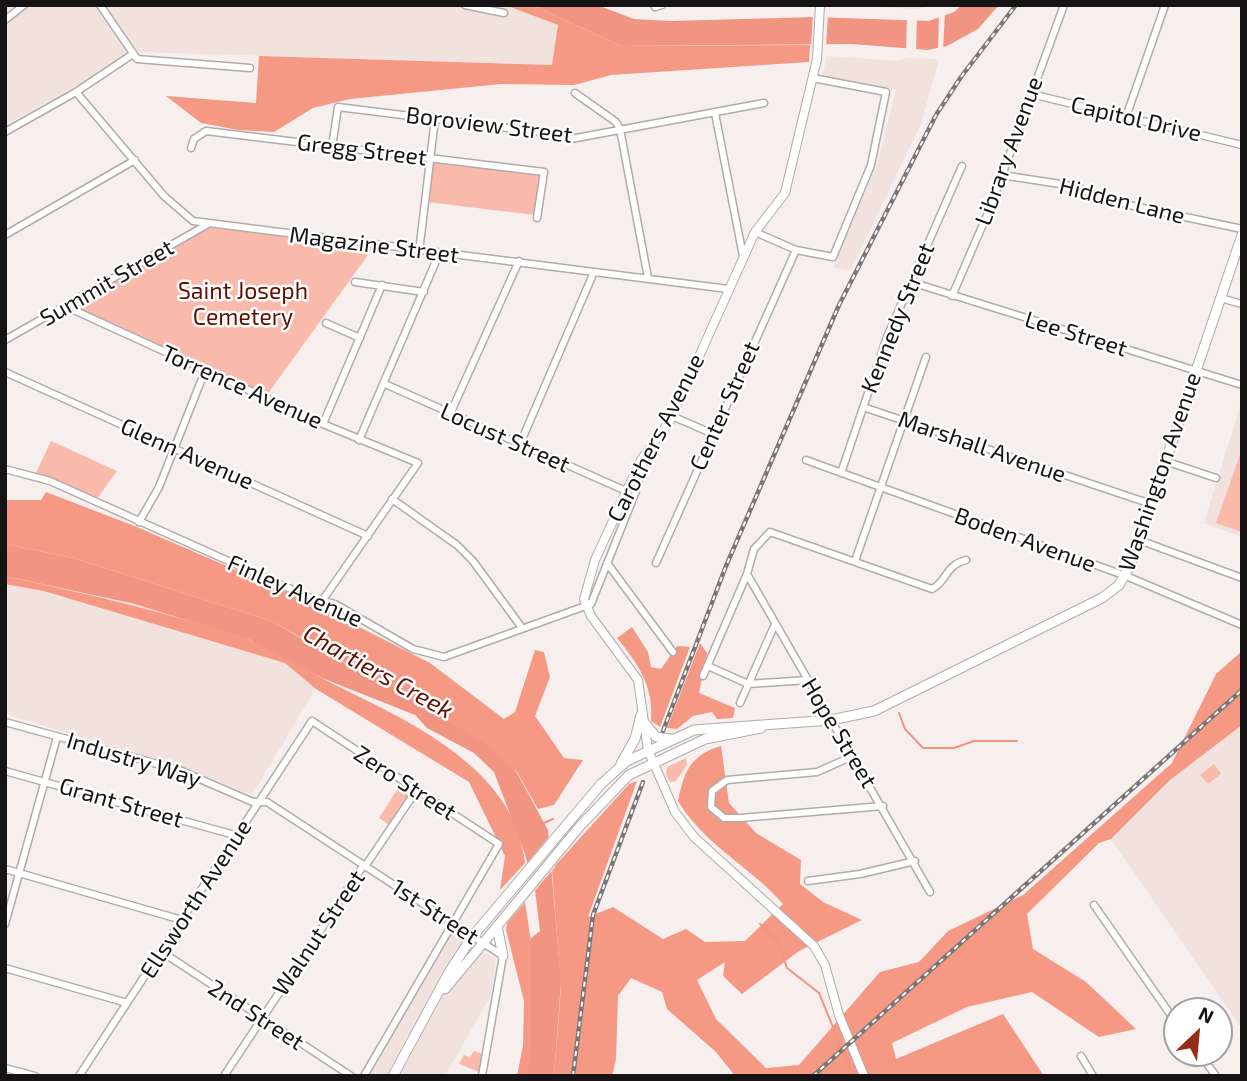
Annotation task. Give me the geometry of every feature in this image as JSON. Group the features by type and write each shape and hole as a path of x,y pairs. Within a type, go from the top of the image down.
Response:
{"main road":[{"name":"Washington Avenue","path":"437,998 448,974 472,937 575,813 618,768 648,750 706,727 769,726 831,720 855,717 883,708 1101,598 1126,576 1220,299 1238,261 1242,235"},
{"path":"642,718 656,737 676,738"},
{"path":"618,768 635,739 642,718"},
{"name":"Washington Avenue","path":"437,998 581,825 621,782 652,762 705,739 769,726"},
{"path":"498,924 503,956"},
{"path":"393,1076 437,998"}],"street":[{"path":"5,20 24,5"},
{"path":"100,5 137,59 250,68"},
{"path":"465,5 504,13"},
{"name":"Carothers Avenue","path":"585,606 584,592 595,560 626,491 645,456 672,416 755,232 785,193 813,78 820,5"},
{"name":"Library Avenue","path":"952,296 1002,175 1064,5"},
{"path":"1126,117 1165,5"},
{"path":"5,132 76,92 133,54"},
{"path":"755,232 796,250 833,257 871,165 886,92 813,78"},
{"name":"Magazine Street","path":"76,92 178,210 194,221 418,252 519,261 728,289"},
{"path":"575,93 616,122 620,129 648,278"},
{"name":"Capitol Drive","path":"1031,94 1242,145"},
{"name":"Boroview Street","path":"332,147 338,107 564,135 571,139 764,103"},
{"path":"715,113 743,256"},
{"path":"418,252 435,119"},
{"name":"Gregg Street","path":"191,148 194,139 206,131 544,172 537,218"},
{"path":"5,234 135,160"},
{"name":"Kennedy Street","path":"841,473 887,337 962,166"},
{"name":"Hidden Lane","path":"1002,175 1067,186 1141,208 1242,229"},
{"name":"Summit Street","path":"5,340 67,307 208,224"},
{"name":"Center Street","path":"656,564 796,250"},
{"path":"359,440 439,254"},
{"path":"450,414 519,261"},
{"path":"520,444 594,272"},
{"path":"355,282 424,292"},
{"name":"Lee Street","path":"911,282 1242,385"},
{"path":"323,424 382,285"},
{"path":"1220,299 1242,304"},
{"name":"Torrence Avenue","path":"67,307 323,424 418,463 392,499"},
{"path":"326,323 360,338"},
{"path":"855,561 926,357"},
{"path":"139,522 159,487 205,371"},
{"name":"Glenn Avenue","path":"5,372 368,536"},
{"name":"Locust Street","path":"384,384 626,491"},
{"name":"Marshall Avenue","path":"863,407 1151,504"},
{"path":"672,416 712,434"},
{"path":"645,456 636,491 593,601 585,606 638,680 648,750 668,801 687,829 814,946 825,965 839,1015 864,1076"},
{"name":"Boden Avenue","path":"806,460 1126,576 1242,625"},
{"path":"1165,461 1216,478"},
{"name":"Finley Avenue","path":"5,469 50,481 139,522 335,604 413,649 433,656 444,657 585,606"},
{"path":"323,601 392,499 465,552 522,628"},
{"path":"703,676 747,574 754,549 770,532 932,589 939,585 947,570 966,560"},
{"path":"1139,540 1242,578"},
{"path":"607,563 673,652"},
{"name":"Hope Street","path":"747,574 915,861 930,892"},
{"path":"740,703 775,624"},
{"path":"708,666 748,684 808,680"},
{"name":"Zero Street","path":"312,721 499,844 453,925"},
{"name":"Ellsworth Avenue","path":"79,1076 312,721"},
{"name":"Industry Way","path":"5,722 179,770 253,802 260,801"},
{"path":"5,925 57,737"},
{"path":"853,756 817,772 727,779 717,784 710,799 711,807 724,818 883,806"},
{"name":"Grant Street","path":"5,771 238,836"},
{"name":"Walnut Street","path":"225,1076 261,1018 416,791"},
{"name":"1st Street","path":"260,801 267,802 503,956"},
{"path":"808,881 860,874 915,861"},
{"path":"5,869 182,920"},
{"path":"1094,905 1163,1004"},
{"path":"364,1076 453,925"},
{"name":"2nd Street","path":"162,952 351,1076"},
{"path":"482,1076 503,956"},
{"path":"5,968 127,1003"},
{"path":"1081,1056 1093,1076"},
{"path":"5,1068 35,1076"}],"shaded area":[{"path":"5,5 505,5 558,25 553,65 138,52 5,125"},
{"path":"505,5 532,5 622,46 810,45 809,62 611,75 574,85 501,84 350,99 313,108 274,132 238,130 201,123 166,96 256,103 259,56 552,65 558,25"},
{"path":"532,5 597,5 634,19 671,21 814,17 929,21 954,12 962,5 999,5 978,29 947,46 928,50 852,44 622,46"},
{"path":"835,5 931,5 918,9"},
{"path":"827,56 899,61 904,58 935,59 938,63 921,124 850,271 833,267 877,165 896,90 822,77"},
{"path":"1242,400 1242,537 1204,523"},
{"path":"46,492 137,527 314,604 430,663 504,719 515,712 535,650 544,652 550,677 535,716 564,758 583,760 554,805 538,809 517,772 333,655 271,621 73,558 5,544 5,500 41,500"},
{"path":"5,544 73,558 271,621 484,742 517,773 548,830 561,983 554,1076 526,1076 531,1049 531,938 540,931 535,890 524,851 494,772 474,753 427,728 415,715 322,678 250,640 135,604 5,576"},
{"path":"5,576 157,612 247,639 388,711 451,750 478,773 501,799 517,829 525,863 500,890 505,856 469,782 316,689 285,663 44,591 5,584"},
{"path":"5,578 135,604 250,640 322,678 252,795 191,770 5,714"},
{"path":"632,627 648,652 651,667 661,669 677,646 690,647 660,727 651,721 650,697 643,676 617,638"},
{"path":"700,643 707,653 699,693 735,708 733,718 717,719 712,712 693,716 677,729 667,728"},
{"path":"1242,651 1242,725 1170,780 1111,839 1099,843 1027,914 1033,949 1086,982 1136,1029 1099,1037 1032,992 967,1007 892,1043 896,1059 1003,1014 1044,1076 735,1076 716,1052 667,1009 662,992 631,978 618,996 616,1059 612,1076 554,1076 561,988 552,869 629,784 637,781 588,917 613,907 663,939 686,929 705,942 745,941 783,904 701,831 678,801 690,766 702,754 721,746 729,803 756,833 801,860 800,884 823,902 862,920 799,951 742,994 723,976 725,962 697,980 716,1019 766,1068 799,1065 880,972 919,962 948,931 1023,895 1172,763 1216,674"},
{"path":"1242,725 1242,1029 1233,1016 1233,997 1220,997 1111,839 1170,780"},
{"path":"525,902 538,988 529,1076 517,1076 523,1046 524,1001 506,930 507,923"},
{"path":"451,929 496,960 491,995 445,1076 370,1076"}],"green space":[{"path":"432,161 541,175 535,215 427,202"},
{"name":"Saint Joseph Cemetery","path":"208,227 373,248 267,395 73,306"},
{"path":"51,441 117,471 97,499 36,473"},
{"path":"1242,449 1242,532 1216,523"},
{"path":"686,758 687,765 676,781 670,782 666,775 667,767"},
{"path":"1214,764 1221,774 1208,784 1200,775"},
{"path":"400,785 410,792 389,825 379,818"},
{"path":"474,1051 483,1054 479,1072 459,1064 464,1055 470,1057"}],"pier":[{"path":"945,12 943,51 938,51 939,14"},
{"path":"813,13 828,14 826,48 811,48"},
{"path":"907,17 917,17 916,53 906,52"},
{"path":"552,833 555,867 532,894 523,868"}],"waterway":[{"path":"899,713 905,729 923,748 954,748 974,741 1017,741"},
{"path":"544,823 553,819"},
{"path":"760,924 778,941 787,968 819,993 853,1076"}],"railway":[{"path":"663,731 726,566 839,305 936,115 961,77 1016,5"},
{"path":"813,1076 1242,690"},
{"path":"573,1076 593,915 643,782"}],"water label":[{"name":"Chartiers Creek","path":"378,672"}]}
